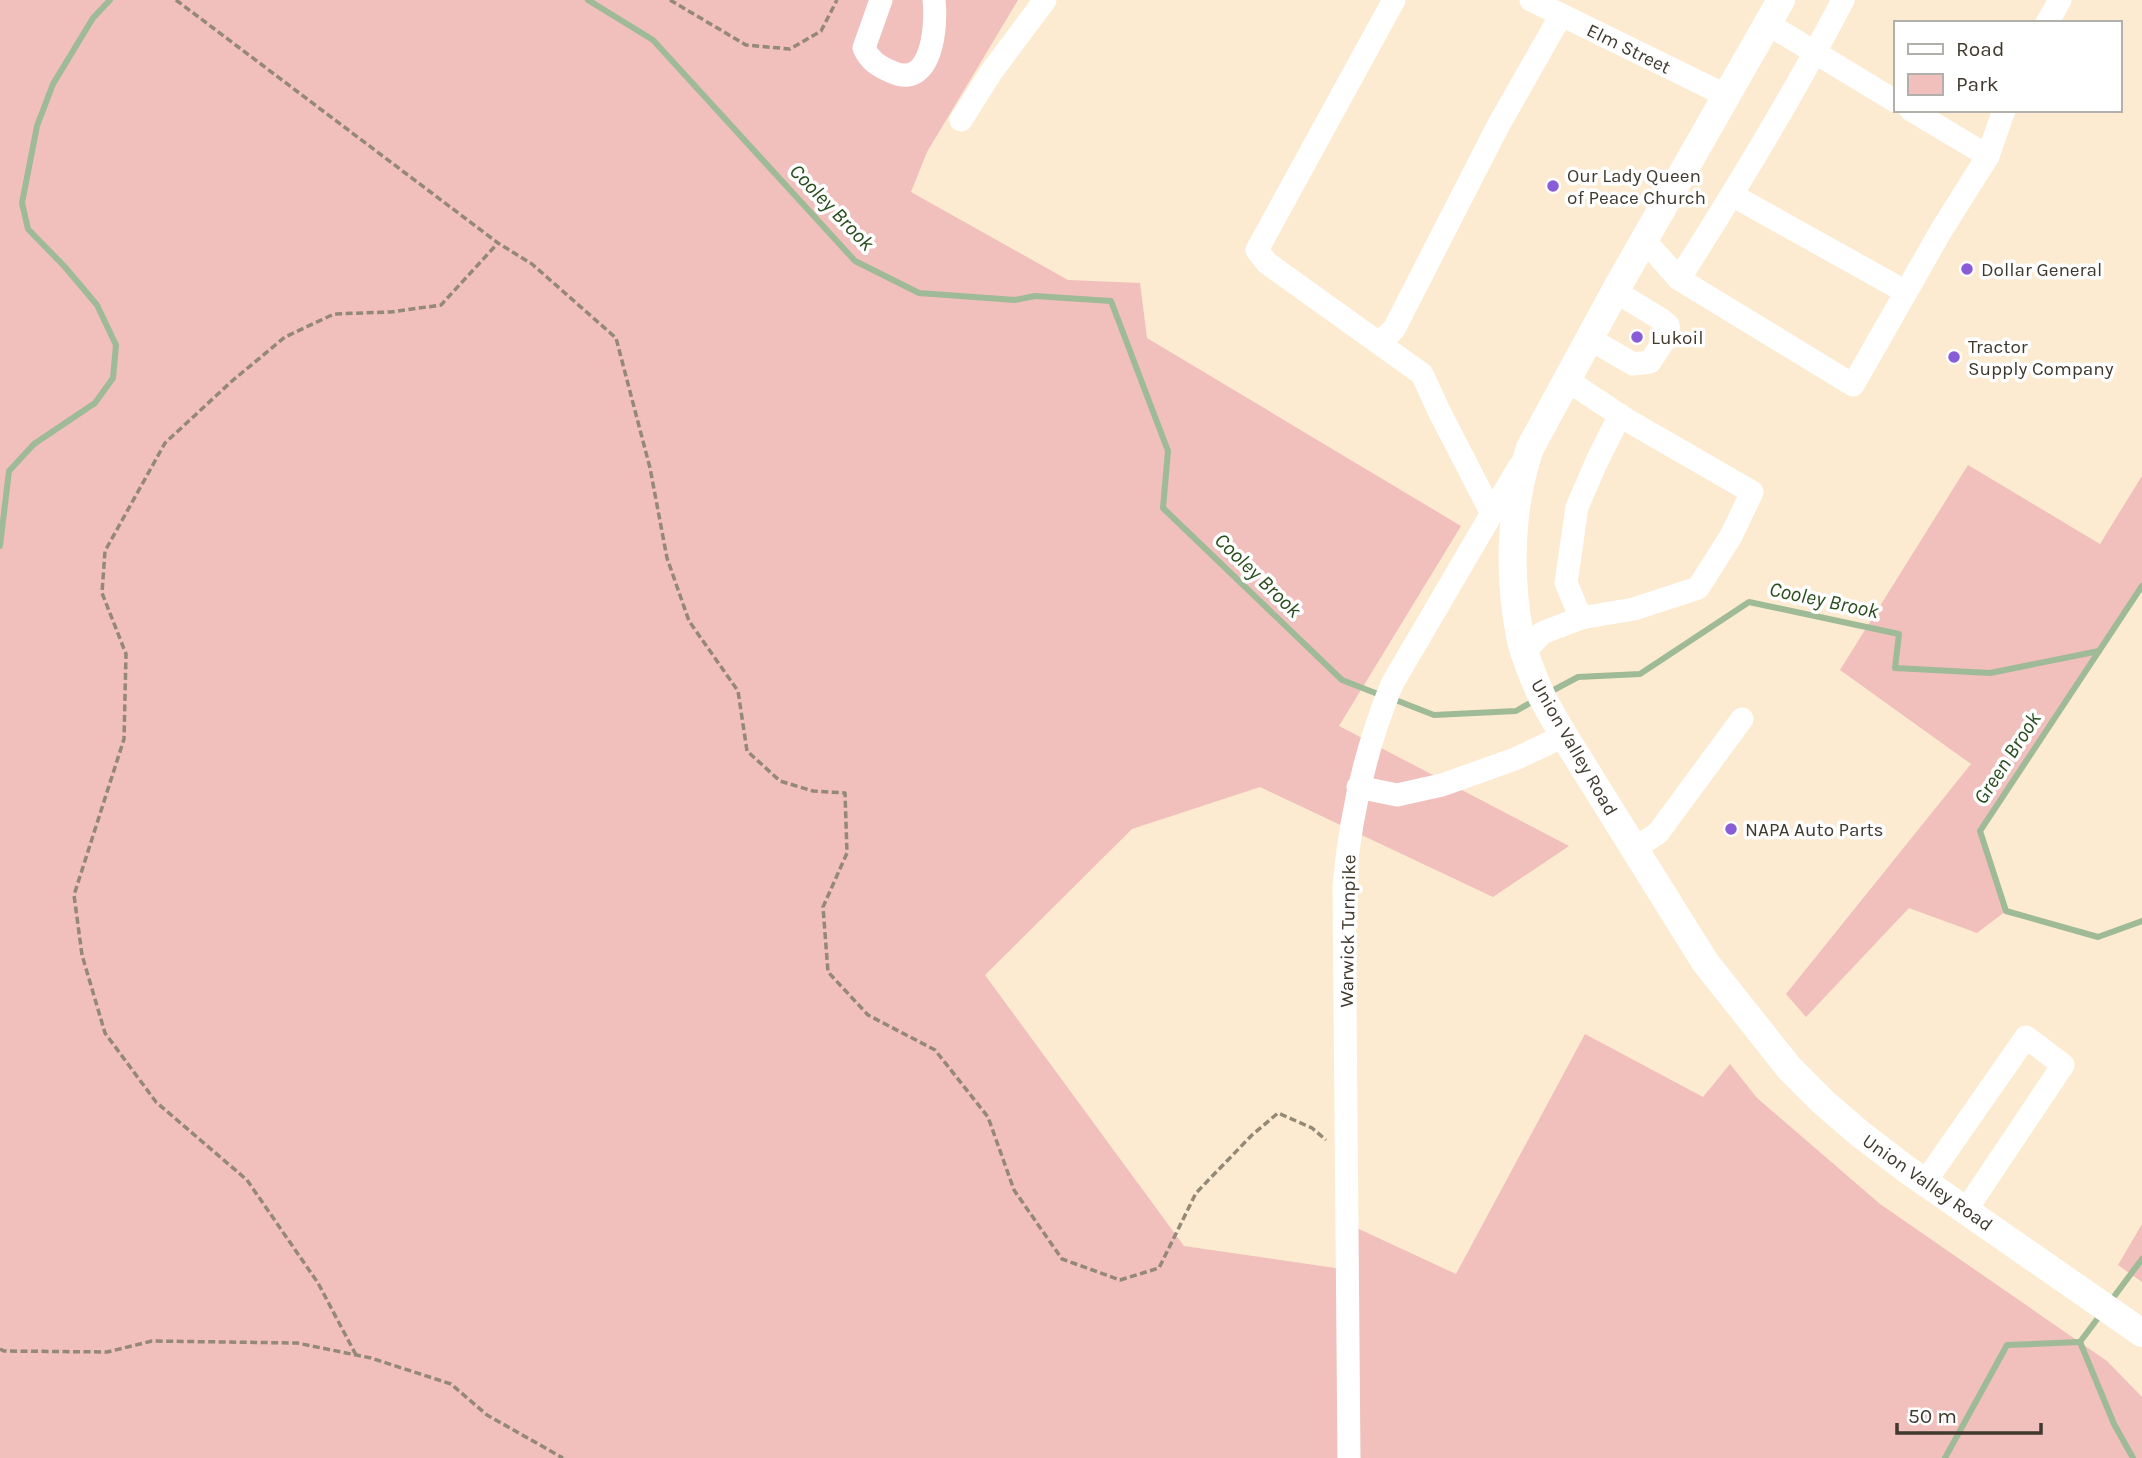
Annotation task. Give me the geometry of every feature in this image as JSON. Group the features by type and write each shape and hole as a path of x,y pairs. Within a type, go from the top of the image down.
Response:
{"main road":[{"name":"Union Valley Road","path":"1775,12 1615,291 1530,448 1517,496 1512,559 1521,638 1542,697 1634,849 1705,962 1790,1069 1859,1133 2142,1333"}],"street":[{"path":"881,0 864,48 869,58 879,66 899,75 909,76 923,68 931,50 934,0"},
{"path":"961,120 992,71 1045,0"},
{"path":"1394,0 1257,250 1267,263 1422,374 1492,514"},
{"name":"Elm Street","path":"1531,0 1727,96"},
{"path":"1679,279 1732,195 1843,0"},
{"path":"2048,21 2060,0"},
{"path":"1775,12 1815,53 1894,100"},
{"path":"1378,344 1394,329 1498,126 1561,15"},
{"path":"1915,112 1988,156"},
{"path":"1645,241 1679,279 1853,385 1942,229 1988,156 2003,112"},
{"path":"1732,195 1906,292"},
{"path":"1590,339 1633,364 1650,362 1669,333 1668,325 1662,320 1615,291"},
{"path":"1525,651 1542,633 1581,618 1634,609 1698,588 1731,536 1752,492 1620,415 1567,380"},
{"path":"1581,618 1566,583 1577,507 1620,415"},
{"name":"Warwick Turnpike","path":"1349,1458 1344,887 1347,849 1358,787 1392,684 1530,448"},
{"path":"1634,849 1658,833 1742,719"},
{"path":"1358,787 1397,795 1442,785 1515,759 1564,736"},
{"path":"1925,1182 2026,1037 2063,1065 1966,1210"}],"path":[{"path":"176,0 498,243 532,264 617,338 650,468 667,558 690,621 738,691 747,751 780,781 813,791 845,793 847,853 823,907 828,972 869,1015 935,1051 943,1060 988,1117 1014,1190 1062,1259 1120,1280 1159,1268 1196,1193 1252,1135 1278,1113 1311,1128 1347,1156"},
{"path":"670,0 746,45 790,49 821,31 837,0"},
{"path":"356,1354 318,1283 247,1180 156,1102 105,1033 82,955 74,895 124,739 126,654 102,593 104,551 165,443 232,381 285,337 334,314 391,312 441,305 498,243"},
{"path":"0,1349 107,1352 152,1341 297,1343 356,1354 451,1384 488,1415 563,1458"}],"green space":[{"path":"0,0 1018,0 927,152 911,192 1068,280 1140,283 1147,338 1461,526 1339,726 1569,846 1493,897 1260,787 1132,829 985,975 1184,1246 1349,1270 1346,1223 1456,1274 1585,1034 1703,1097 1730,1064 1757,1098 1880,1204 2107,1361 2142,1397 2142,1458 0,1458"},
{"path":"1968,465 2100,544 2142,476 2142,586 1981,830 2006,911 1977,933 1909,908 1806,1017 1786,994 1971,764 1840,670"},
{"path":"2142,1224 2142,1282 2118,1265"}],"waterway":[{"path":"0,546 9,471 34,444 95,403 113,378 116,345 97,305 28,229 22,203 37,126 53,84 93,18 110,0"},
{"name":"Cooley Brook","path":"588,0 653,40 855,261 919,293 1015,300 1035,296 1111,301 1168,451 1163,508 1342,680 1383,696"},
{"name":"Green Brook","path":"2142,586 1980,831 2006,911 2098,937 2142,921"},
{"name":"Cooley Brook","path":"1550,692 1578,677 1640,674 1749,602 1899,634 1895,668 1990,673 2099,651"},
{"name":"Cooley Brook","path":"1393,699 1434,715 1516,711 1537,699"},
{"name":"Green Brook","path":"2110,1302 2142,1259"},
{"name":"Green Brook","path":"2101,1314 2080,1342 2114,1424 2133,1458"},
{"path":"1945,1458 2007,1345 2080,1342"}],"place":[{"name":"Our Lady Queen of Peace Church","path":"1553,186"},
{"name":"Dollar General","path":"1967,269"},
{"name":"Lukoil","path":"1637,337"},
{"name":"Tractor Supply Company","path":"1954,357"},
{"name":"NAPA Auto Parts","path":"1731,829"}]}
